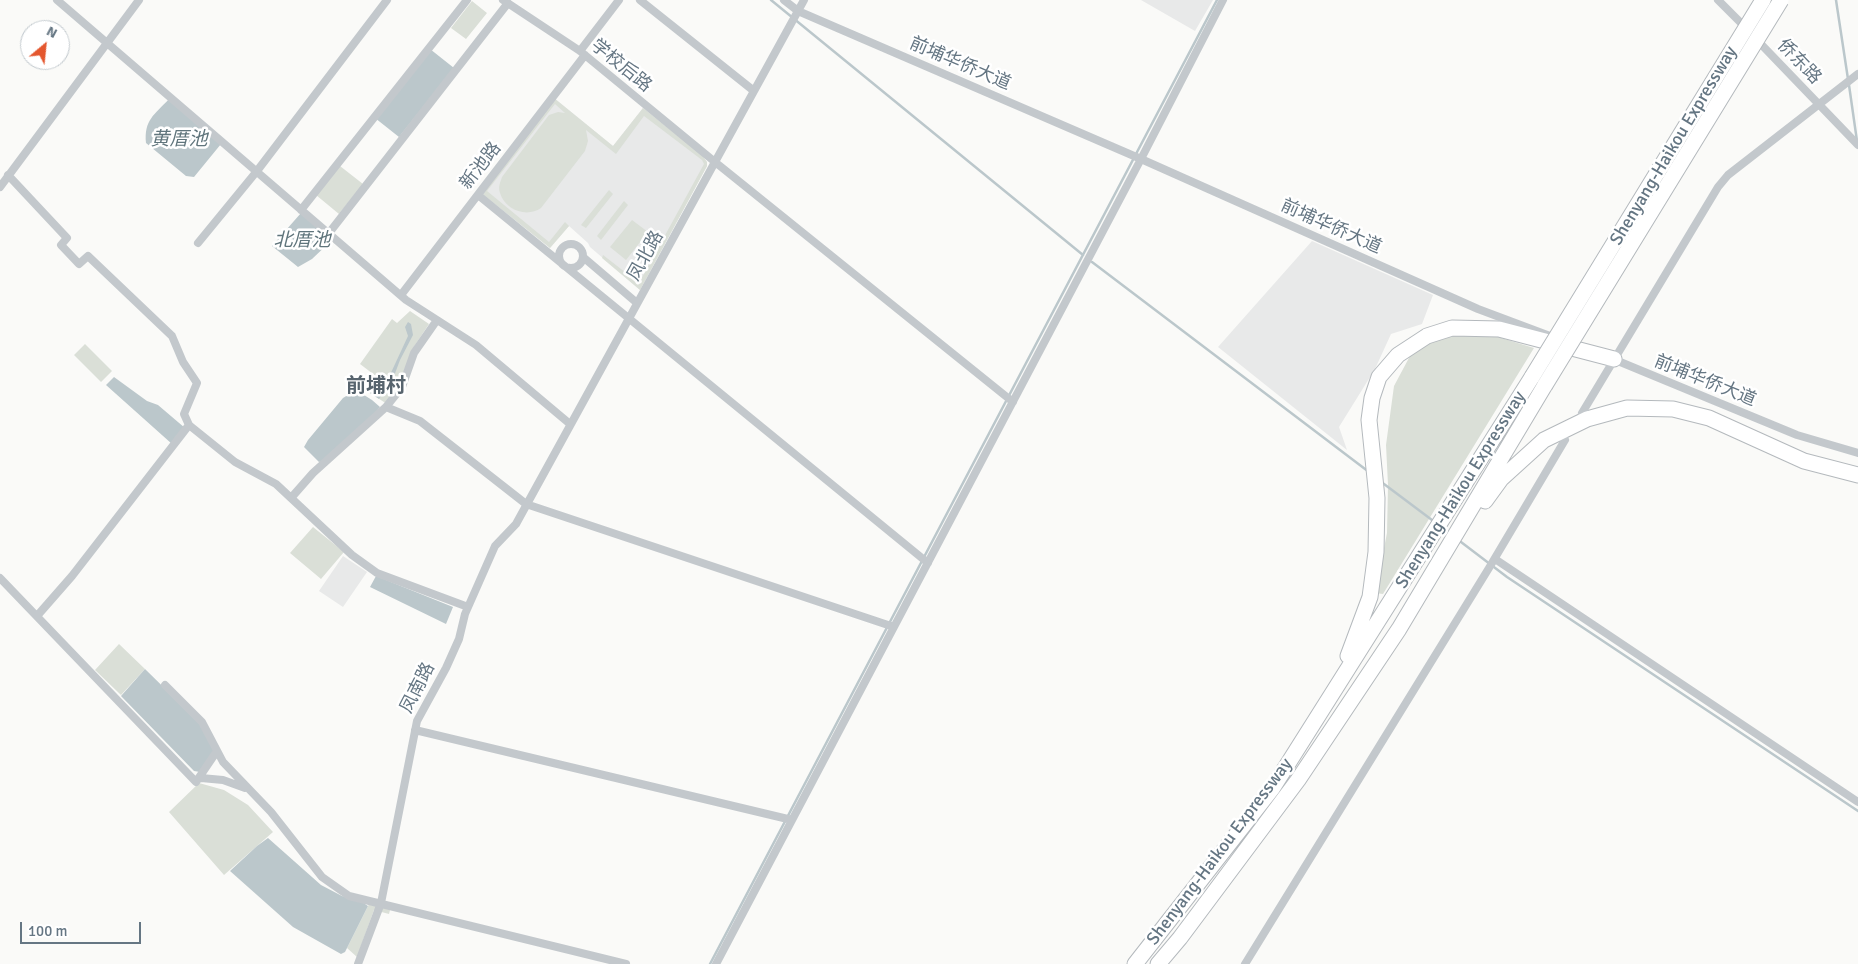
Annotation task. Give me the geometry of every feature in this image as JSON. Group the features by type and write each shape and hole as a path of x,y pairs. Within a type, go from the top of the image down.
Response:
{"highway":[{"name":"Shenyang-Haikou Expressway","path":"1158,964 1180,938 1298,780 1399,629 1539,381 1763,0"},
{"name":"Shenyang-Haikou Expressway","path":"1135,964 1272,789 1539,381 1781,0"},
{"path":"1332,696 1370,597 1376,552 1376,498 1369,420 1372,398 1379,377 1398,355 1427,336 1452,328 1499,329 1614,359"},
{"path":"1428,579 1501,479 1544,440 1587,419 1627,408 1673,409 1709,418 1804,461 1858,475"}],"street":[{"path":"57,0 401,295 476,345 570,424"},
{"path":"0,187 139,0"},
{"path":"198,243 257,172 387,0"},
{"path":"301,210 467,0"},
{"name":"新池路","path":"401,295 478,195 620,0"},
{"path":"640,0 754,91"},
{"name":"前埔华侨大道","path":"784,0 795,16 1137,157 1478,309 1614,359 1797,435 1858,453"},
{"name":"凤北路","path":"526,504 804,0"},
{"path":"716,964 788,819 924,560 1137,157 1223,0"},
{"name":"侨东路","path":"1718,0 1856,143"},
{"path":"328,233 506,2"},
{"name":"学校后路","path":"506,2 582,53 1009,399"},
{"path":"1582,412 1718,186 1728,175 1858,74"},
{"path":"8,175 67,238 61,245 79,264 88,256 172,336 183,362 197,383 184,414 189,425 235,462 276,484 352,555 377,573 468,607"},
{"path":"478,195 924,560"},
{"path":"583,257 576,267 568,268 562,263 560,255 566,246 577,246 582,252 583,257 637,303"},
{"path":"291,498 314,473 386,407 402,387 414,353 437,320"},
{"path":"386,407 420,421 526,504 890,625"},
{"path":"37,616 72,576 189,425"},
{"path":"1245,964 1566,440"},
{"name":"凤南路","path":"358,964 381,903 415,730 421,712 446,668 459,639 468,607 495,546 516,524 526,504"},
{"path":"1492,563 1858,802"},
{"path":"0,578 196,782 217,751"},
{"path":"165,685 202,722 223,762 270,812 322,877 349,896 626,964"},
{"path":"415,730 788,819"},
{"path":"201,778 222,780 240,785 253,794"}],"shaded area":[{"path":"1141,0 1213,0 1195,31"},
{"path":"472,1 487,13 466,39 451,28"},
{"path":"554,98 613,146 643,108 707,162 707,166 640,290 590,247 569,226 550,248 480,192"},
{"path":"554,98 613,146 643,108 702,155 707,162 707,166 640,290 602,258 603,255 639,283 704,164 702,160 644,116 616,154 586,130 588,141 585,151 541,208 529,212 517,211 511,208 503,199 499,185 502,177 549,115 558,112 565,113 555,104 487,191 549,242 565,222 569,226 550,248 480,192"},
{"path":"340,166 363,184 339,214 316,195"},
{"path":"609,190 613,194 586,228 581,225"},
{"path":"624,201 628,205 601,240 597,236"},
{"path":"632,220 648,232 626,260 610,247"},
{"path":"1312,241 1433,295 1422,324 1391,334 1375,369 1339,427 1347,450 1218,347"},
{"path":"410,311 429,324 415,345 397,387 387,404 370,393 381,380 360,364 392,319 397,323"},
{"path":"1468,333 1498,337 1534,348 1383,594 1375,593 1387,533 1388,485 1386,445 1394,386 1410,356 1426,341"},
{"path":"85,344 112,371 101,382 74,355"},
{"path":"313,527 344,552 321,579 290,553"},
{"path":"343,556 367,572 343,607 319,591"},
{"path":"119,644 145,669 121,695 95,670"},
{"path":"199,783 224,790 248,805 273,832 224,875 169,812"},
{"path":"370,902 391,906 389,914 374,910 357,957 347,948"}],"water":[{"path":"430,49 454,68 399,137 375,118"},
{"name":"黄厝池","path":"169,99 221,144 194,177 186,176 146,143 148,123"},
{"name":"北厝池","path":"301,213 331,241 312,259 298,267 272,246"},
{"path":"408,322 411,324 413,335 394,376 379,399 370,393 382,380 389,377 408,336 405,327"},
{"path":"114,377 147,401 158,405 185,428 172,444 106,385"},
{"path":"356,390 380,407 325,460 319,462 304,447 343,398"},
{"path":"376,576 453,607 446,624 370,587"},
{"path":"145,669 200,723 214,750 200,772 194,771 121,696"},
{"path":"268,838 321,885 342,896 359,900 368,906 345,952 341,954 293,927 230,871"}],"waterway":[{"path":"771,0 1083,255"},
{"path":"710,964 1217,0"},
{"path":"1836,0 1848,79"},
{"path":"1849,85 1857,141"},
{"path":"1092,262 1369,472"},
{"path":"1380,481 1432,520"},
{"path":"1461,542 1507,577 1858,811"}],"district":[{"name":"前埔村","path":"376,387"}]}
